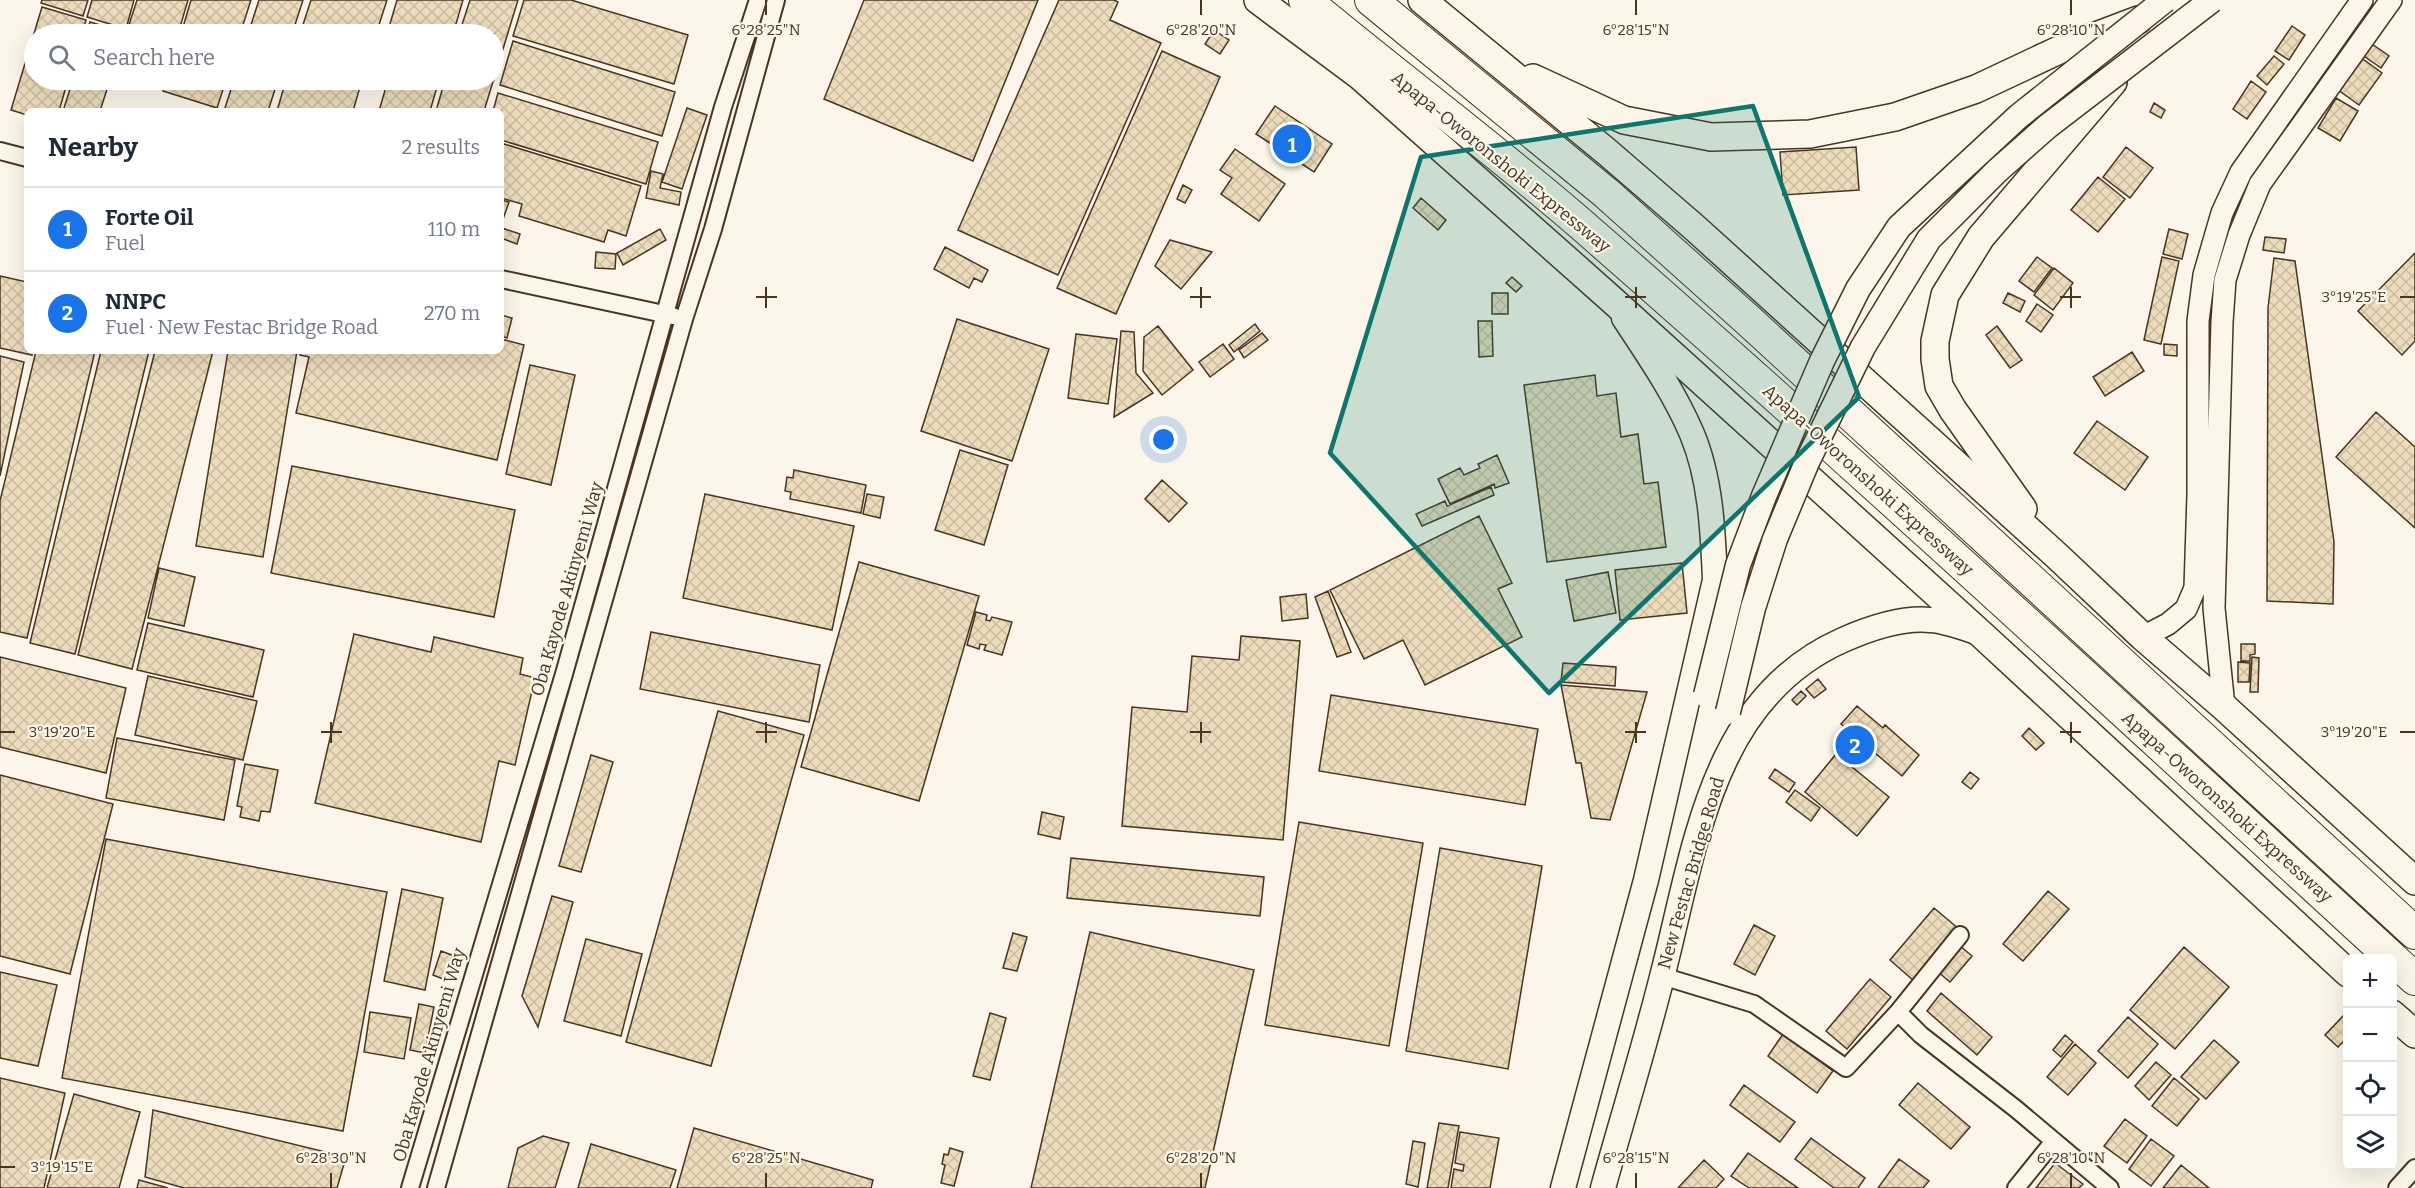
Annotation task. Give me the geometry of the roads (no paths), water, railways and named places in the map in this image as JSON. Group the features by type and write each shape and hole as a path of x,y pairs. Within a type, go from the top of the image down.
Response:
{"highway":[{"name":"Apapa-Oworonshoki Expressway","path":"1305,0 1384,67 1465,128 1588,231 1903,511 2415,979"},
{"name":"Apapa-Oworonshoki Expressway","path":"1371,0 1606,193 1749,321 2415,933"}],"main road":[{"name":"Apapa-Oworonshoki Expressway","path":"1258,0 1360,76 1611,298 1981,634 2343,968"},
{"path":"1422,0 1607,152 1695,228 2056,555 2143,637 2415,881"},
{"path":"1579,1130 1600,1102 1680,802 1738,565 1760,506 1822,361 1858,289 1899,227 2019,116 2165,0"},
{"path":"1616,1142 1613,1107 1695,806 1728,712 1753,608 1775,539 1807,462 1863,347 1929,239 1997,171 2048,126 2212,0"},
{"path":"1498,62 1624,120 1711,137 1810,134 1895,117 1976,89 2059,51 2145,18"},
{"path":"2056,555 1953,410 1939,386 1935,341 1946,295 1980,237 2121,71"},
{"path":"1563,1188 1646,880 1715,580 1714,540 1705,482 1693,437 1669,387 1611,298"},
{"name":"New Festac Bridge Road","path":"1604,1188 1702,819 1729,749 1764,697 1793,669 1829,646 1869,628 1908,621 1931,620 1981,634"},
{"path":"2397,1018 2415,1034"}],"street":[{"name":"Oba Kayode Akinyemi Way","path":"410,1188 564,674 723,108 758,0"},
{"path":"436,1188 776,0"},
{"path":"2143,637 2168,624 2186,609 2195,588 2198,495 2198,321 2204,275 2222,213 2241,172 2362,0"},
{"path":"2224,708 2214,608 2225,280 2239,235 2260,184 2391,0"},
{"path":"0,151 24,157"},
{"path":"504,280 684,320"},
{"path":"1662,976 1754,1004 1846,1068 1898,1012 1960,935"},
{"path":"1898,1012 1921,1035 2110,1188"},
{"path":"2016,1188 2054,1141"},
{"path":"2397,1188 2415,1168"}],"place":[{"name":"Forte Oil","path":"1292,144"},
{"name":"NNPC","path":"1855,745"}]}
